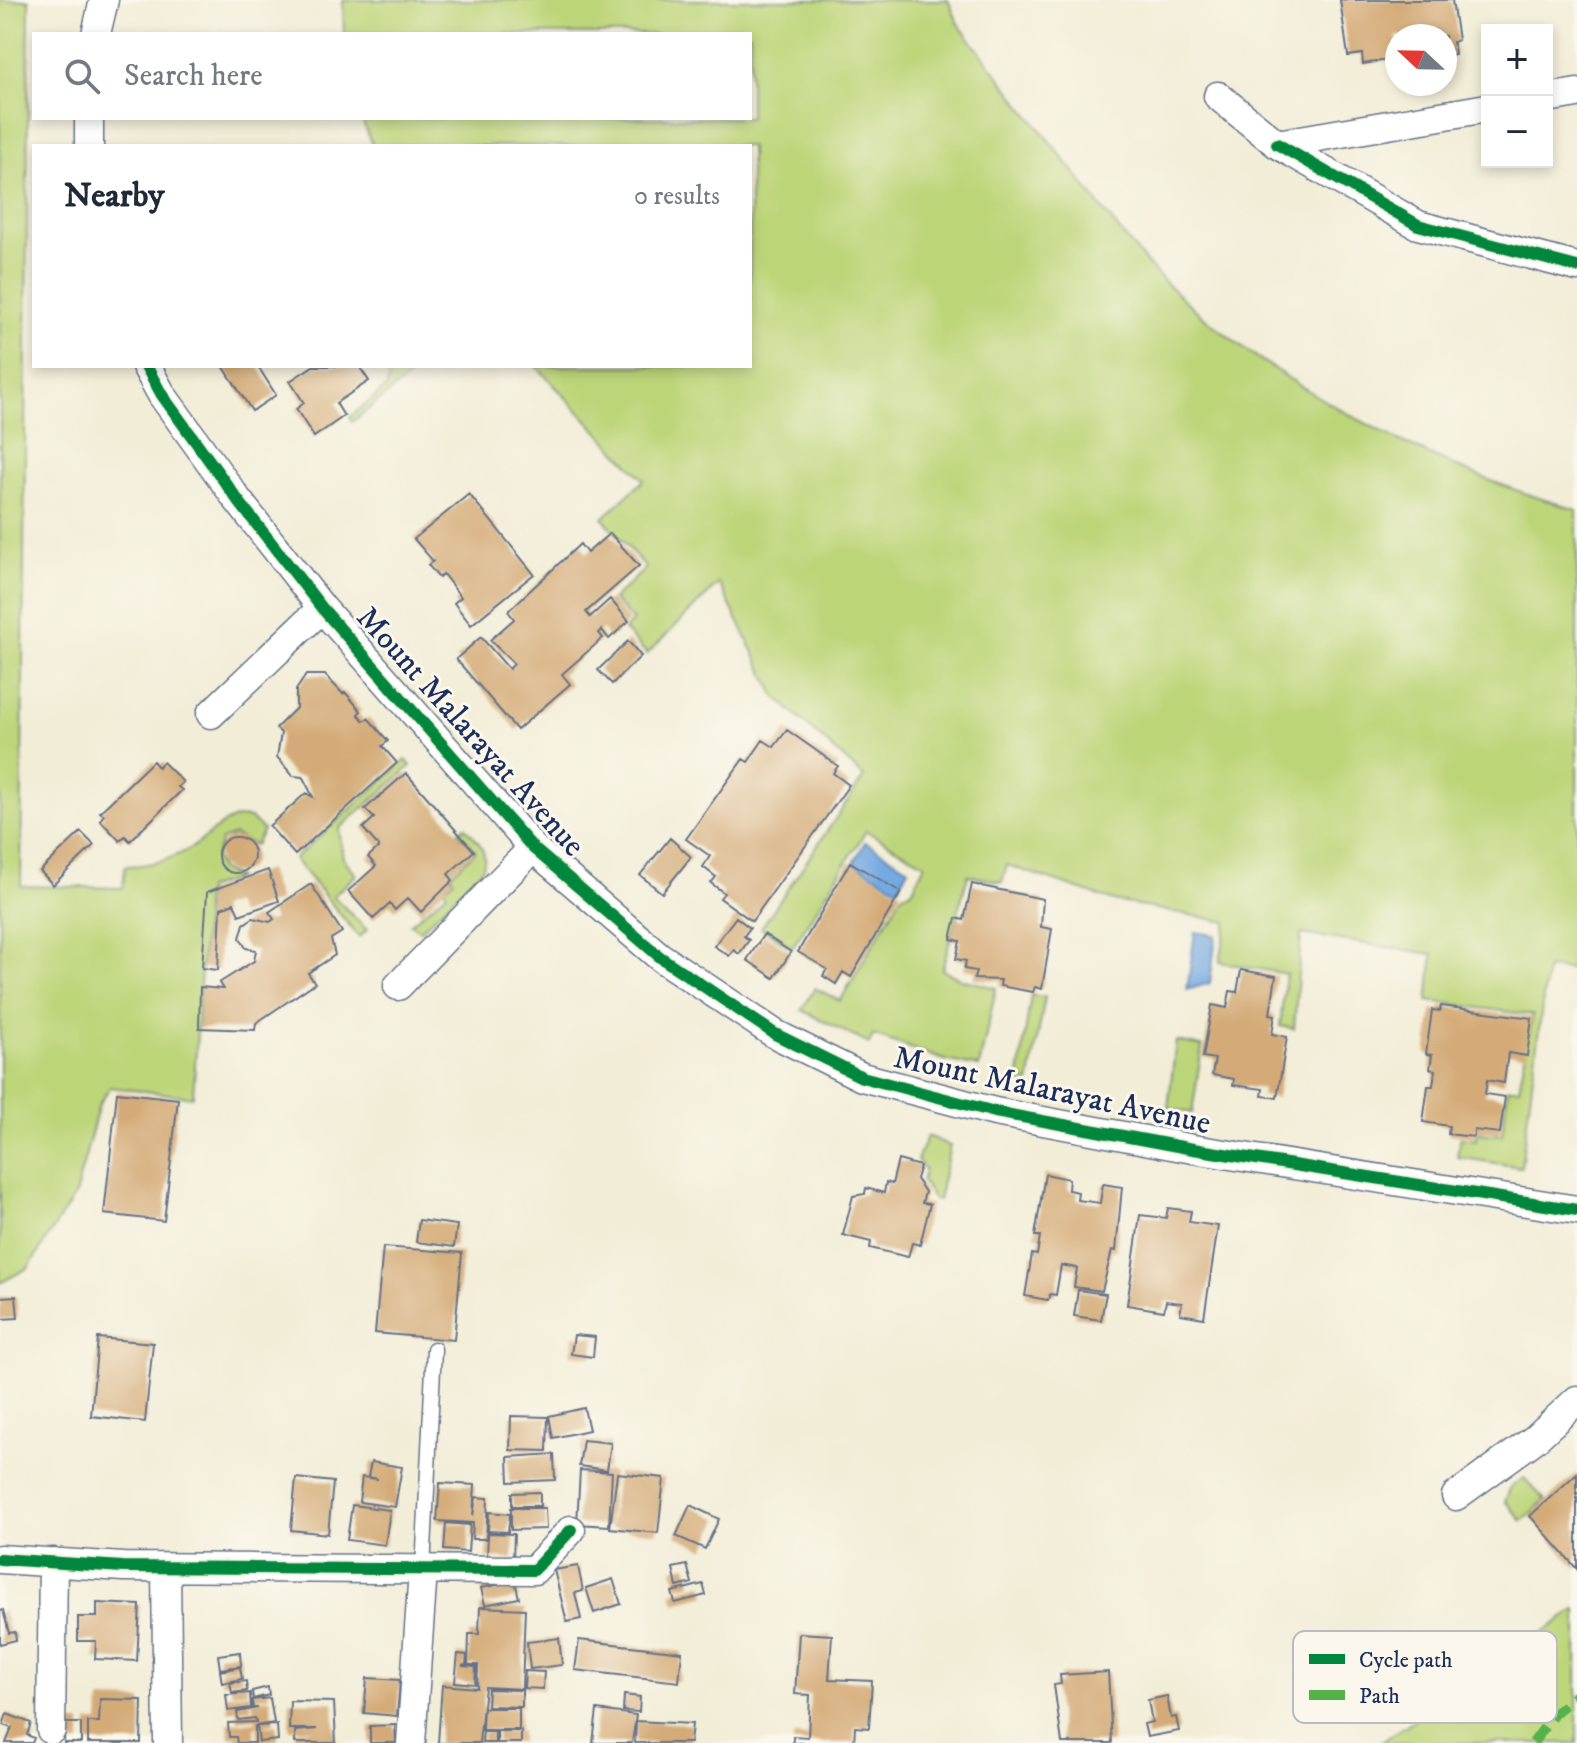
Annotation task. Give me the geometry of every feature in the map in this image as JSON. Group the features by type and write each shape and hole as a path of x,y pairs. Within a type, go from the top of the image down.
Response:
{"street":[{"path":"96,32 104,0"},
{"path":"1553,97 1577,93"},
{"path":"1218,96 1277,144 1418,225 1577,267"},
{"path":"1277,144 1481,109"},
{"path":"89,120 89,144"},
{"name":"Mount Malarayat Avenue","path":"147,368 162,395 228,488 322,608 533,848 660,957 775,1034 862,1077 970,1106 1090,1131 1577,1210"},
{"path":"211,714 322,608"},
{"path":"398,986 533,848"},
{"path":"1456,1496 1520,1451 1577,1400"},
{"path":"0,1559 166,1568 534,1570 571,1530"},
{"path":"51,1730 53,1562"},
{"path":"166,1568 168,1743"},
{"path":"411,1743 423,1570"}],"lane":[{"path":"423,1570 434,1349"}],"green space":[{"path":"0,0 29,0 21,886 123,888 125,866 175,856 233,819 250,818 263,830 255,845 234,835 221,840 215,858 221,870 237,878 206,889 193,1097 110,1087 99,1104 75,1195 28,1268 0,1283"},
{"path":"343,0 948,0 959,25 1121,232 1167,284 1209,321 1306,390 1359,420 1469,472 1577,510 1577,970 1547,968 1521,1167 1457,1157 1460,1138 1476,1140 1477,1133 1502,1135 1508,1088 1519,1088 1533,1015 1428,1001 1433,954 1301,934 1294,1029 1280,1026 1286,974 1220,962 1227,922 1114,901 1007,865 1002,882 968,875 942,970 961,979 996,988 979,1067 945,1060 873,1035 869,1044 802,1010 815,988 840,1001 902,895 912,891 925,864 866,831 792,948 761,928 864,777 776,697 719,583 647,654 624,630 633,621 613,599 646,568 603,518 644,480 538,368 752,368 752,144 372,144 362,120 752,120 752,32 344,32"},
{"path":"382,368 420,368 352,422 350,417 387,387 389,377"},
{"path":"406,760 411,766 339,829 343,857 356,875 333,896 367,930 359,937 294,859"},
{"path":"465,827 483,851 482,869 420,931 410,924 447,893 444,888 454,880 450,875 476,851 459,832"},
{"path":"1031,995 1045,997 1029,1083 1018,1082"},
{"path":"1176,1041 1202,1046 1192,1113 1168,1108"},
{"path":"927,1136 950,1146 938,1200 933,1199 922,1181 925,1169 917,1160"},
{"path":"1524,1478 1545,1500 1522,1521 1505,1501 1511,1487"},
{"path":"1577,1609 1577,1743 1380,1743 1409,1723 1557,1723 1557,1631 1545,1631"}],"water":[{"path":"865,842 909,868 898,888 854,863"},
{"path":"1195,932 1216,935 1210,983 1187,990"}],"building":[{"path":"1340,0 1452,0 1456,24 1385,24 1385,60 1363,64 1362,54 1348,56"},
{"path":"224,368 259,368 276,395 252,411"},
{"path":"310,368 360,368 369,381 336,403 344,416 314,437 296,409 304,403 290,381"},
{"path":"469,494 534,574 471,625 454,603 461,597 443,574 439,578 428,565 433,561 414,539"},
{"path":"610,533 639,566 586,612 590,617 610,599 629,621 609,639 602,630 599,633 603,638 562,674 570,684 517,730 456,659 481,637 509,669 514,664 490,640 514,619 508,611 580,544 587,553"},
{"path":"628,641 641,656 612,684 598,670"},
{"path":"306,675 325,675 343,694 345,692 361,711 358,714 364,721 368,718 388,741 382,746 397,763 295,855 269,826 306,793 313,797 303,777 293,776 277,757 281,733 276,728 296,708 296,690"},
{"path":"787,730 838,766 833,773 849,785 752,921 720,898 724,893 711,883 716,877 703,867 710,856 686,839 743,759 748,762 763,740 774,747"},
{"path":"153,761 158,767 163,762 183,782 178,787 182,790 130,841 125,836 120,841 100,820 104,815 100,812"},
{"path":"406,773 474,851 448,874 453,880 421,912 408,898 395,910 390,904 373,919 348,891 376,866 368,857 379,847 363,828 374,818 365,809"},
{"path":"81,832 94,845 53,885 40,871"},
{"path":"236,837 249,842 254,855 249,868 236,873 223,868 218,855 223,842"},
{"path":"670,838 691,857 662,893 640,875"},
{"path":"850,862 901,892 851,977 843,972 836,984 823,976 827,969 798,952"},
{"path":"268,870 279,901 239,915 234,903 221,908 218,970 202,968 207,892"},
{"path":"311,884 342,932 331,939 335,955 308,973 315,983 256,1023 255,1030 199,1028 200,987 223,989 219,983 254,961 256,950 246,948 240,938 244,924 253,918 270,922 274,919 269,912"},
{"path":"972,884 1043,899 1041,927 1052,929 1042,989 1035,987 1033,992 1000,986 1001,980 974,979 976,971 964,969 966,961 956,959 960,941 951,939 956,918 964,920"},
{"path":"736,917 750,928 744,936 749,940 739,954 734,950 729,956 714,946"},
{"path":"764,934 791,952 774,978 747,960"},
{"path":"1241,970 1276,976 1270,1014 1275,1015 1272,1034 1287,1037 1277,1098 1262,1096 1263,1089 1233,1085 1234,1079 1212,1075 1215,1059 1203,1057 1212,1005 1227,1008 1230,991 1237,992"},
{"path":"1441,1006 1532,1018 1527,1056 1508,1053 1504,1083 1487,1080 1485,1094 1505,1097 1500,1133 1474,1130 1474,1137 1448,1134 1449,1126 1423,1122 1428,1086 1433,1086 1435,1070 1430,1069 1432,1055 1426,1054 1432,1010 1440,1011"},
{"path":"117,1092 178,1099 164,1221 104,1214"},
{"path":"898,1160 920,1166 916,1179 925,1192 922,1203 930,1204 920,1245 912,1243 908,1257 870,1248 871,1242 843,1235 853,1196 865,1194 866,1188 884,1193 886,1182 892,1184"},
{"path":"1045,1174 1069,1179 1068,1190 1078,1192 1077,1200 1100,1203 1103,1184 1122,1187 1116,1251 1112,1250 1102,1291 1074,1287 1077,1268 1061,1265 1056,1295 1050,1294 1048,1300 1025,1296 1032,1254 1037,1255 1040,1236 1035,1236"},
{"path":"1168,1208 1191,1211 1189,1222 1218,1226 1204,1318 1180,1314 1182,1303 1166,1301 1164,1311 1127,1305 1140,1215 1166,1218"},
{"path":"419,1220 457,1225 454,1247 416,1242"},
{"path":"383,1247 462,1253 454,1340 375,1333"},
{"path":"1078,1290 1106,1294 1101,1320 1074,1316"},
{"path":"16,1296 18,1318 0,1319 0,1297"},
{"path":"574,1335 595,1337 593,1357 571,1354"},
{"path":"98,1338 153,1343 145,1422 91,1416"},
{"path":"584,1408 589,1430 553,1438 549,1416"},
{"path":"511,1416 548,1417 547,1451 510,1450"},
{"path":"583,1440 611,1443 607,1470 579,1466"},
{"path":"554,1454 555,1480 509,1482 508,1457"},
{"path":"371,1462 402,1467 395,1507 359,1502 362,1477 378,1479 368,1477"},
{"path":"580,1470 612,1472 609,1526 577,1524"},
{"path":"617,1473 664,1478 658,1533 610,1528"},
{"path":"1577,1473 1577,1569 1530,1516"},
{"path":"296,1478 333,1482 328,1534 291,1530"},
{"path":"440,1483 475,1485 473,1516 476,1497 488,1498 486,1539 472,1539 473,1523 437,1521"},
{"path":"540,1492 540,1506 512,1506 512,1493"},
{"path":"352,1505 390,1510 385,1545 347,1540"},
{"path":"690,1505 719,1519 705,1549 676,1536"},
{"path":"511,1508 545,1508 546,1529 511,1530"},
{"path":"489,1512 510,1514 508,1532 488,1531"},
{"path":"446,1523 470,1525 468,1552 444,1550"},
{"path":"488,1533 514,1534 513,1559 487,1558"},
{"path":"687,1565 692,1583 677,1587 673,1568"},
{"path":"578,1566 583,1591 575,1593 581,1619 567,1622 554,1570"},
{"path":"613,1579 621,1604 594,1613 586,1588"},
{"path":"515,1581 519,1598 485,1605 481,1588"},
{"path":"703,1584 706,1595 675,1603 672,1592"},
{"path":"97,1603 140,1605 137,1661 95,1659 96,1641 78,1641 78,1617 97,1617"},
{"path":"480,1607 525,1609 522,1689 485,1687 479,1743 438,1743 442,1685 477,1688 478,1665 468,1665 469,1634 479,1634"},
{"path":"3,1610 9,1633 15,1632 16,1640 0,1644 0,1611"},
{"path":"799,1633 832,1635 829,1679 872,1681 869,1728 855,1727 854,1743 793,1743 793,1736 808,1737 810,1695 795,1694"},
{"path":"559,1638 562,1665 530,1669 527,1642"},
{"path":"579,1640 682,1652 679,1682 575,1670"},
{"path":"240,1652 241,1666 220,1669 218,1655"},
{"path":"458,1654 467,1655 466,1665 462,1666 476,1667 475,1684 455,1682"},
{"path":"240,1667 242,1679 222,1683 220,1671"},
{"path":"525,1671 544,1672 543,1689 524,1688"},
{"path":"1108,1672 1112,1743 1062,1743 1054,1685 1061,1684 1060,1675"},
{"path":"367,1678 400,1680 397,1716 364,1713"},
{"path":"246,1681 247,1691 232,1693 230,1683"},
{"path":"268,1687 269,1695 253,1699 252,1691"},
{"path":"488,1689 522,1690 522,1707 487,1706"},
{"path":"250,1693 251,1708 228,1711 226,1695"},
{"path":"624,1695 640,1697 639,1712 623,1711"},
{"path":"1167,1696 1171,1718 1176,1717 1179,1731 1147,1737 1144,1724 1152,1722 1148,1700"},
{"path":"270,1698 274,1723 255,1726 255,1743 237,1743 236,1737 229,1737 228,1723 256,1722 255,1718 238,1720 237,1712 258,1708 253,1708 252,1700"},
{"path":"100,1699 142,1700 141,1743 88,1743 88,1722 99,1722"},
{"path":"290,1701 334,1702 336,1743 295,1743 295,1731 317,1729 289,1729"},
{"path":"483,1708 519,1708 519,1730 482,1730"},
{"path":"597,1710 636,1715 632,1743 593,1743"},
{"path":"7,1714 31,1723 27,1735 34,1738 32,1743 6,1743 12,1728 3,1725"},
{"path":"636,1721 692,1724 690,1743 635,1743"},
{"path":"65,1723 81,1723 81,1743 64,1743"},
{"path":"277,1725 278,1740 259,1742 257,1726"},
{"path":"395,1725 396,1743 370,1743 370,1726"},
{"path":"497,1731 521,1731 521,1743 497,1743"},
{"path":"483,1732 495,1732 495,1743 482,1743"}],"marked path":[{"path":"1557,1711 1577,1694"},
{"path":"1533,1743 1547,1723"}],"cycle path":[{"path":"1277,144 1418,225 1577,267"},
{"path":"147,368 162,395 237,499 322,608 533,848 660,957 775,1034 862,1077 995,1112 1193,1149 1577,1210"},
{"path":"0,1559 123,1567 534,1570 571,1530"}]}
